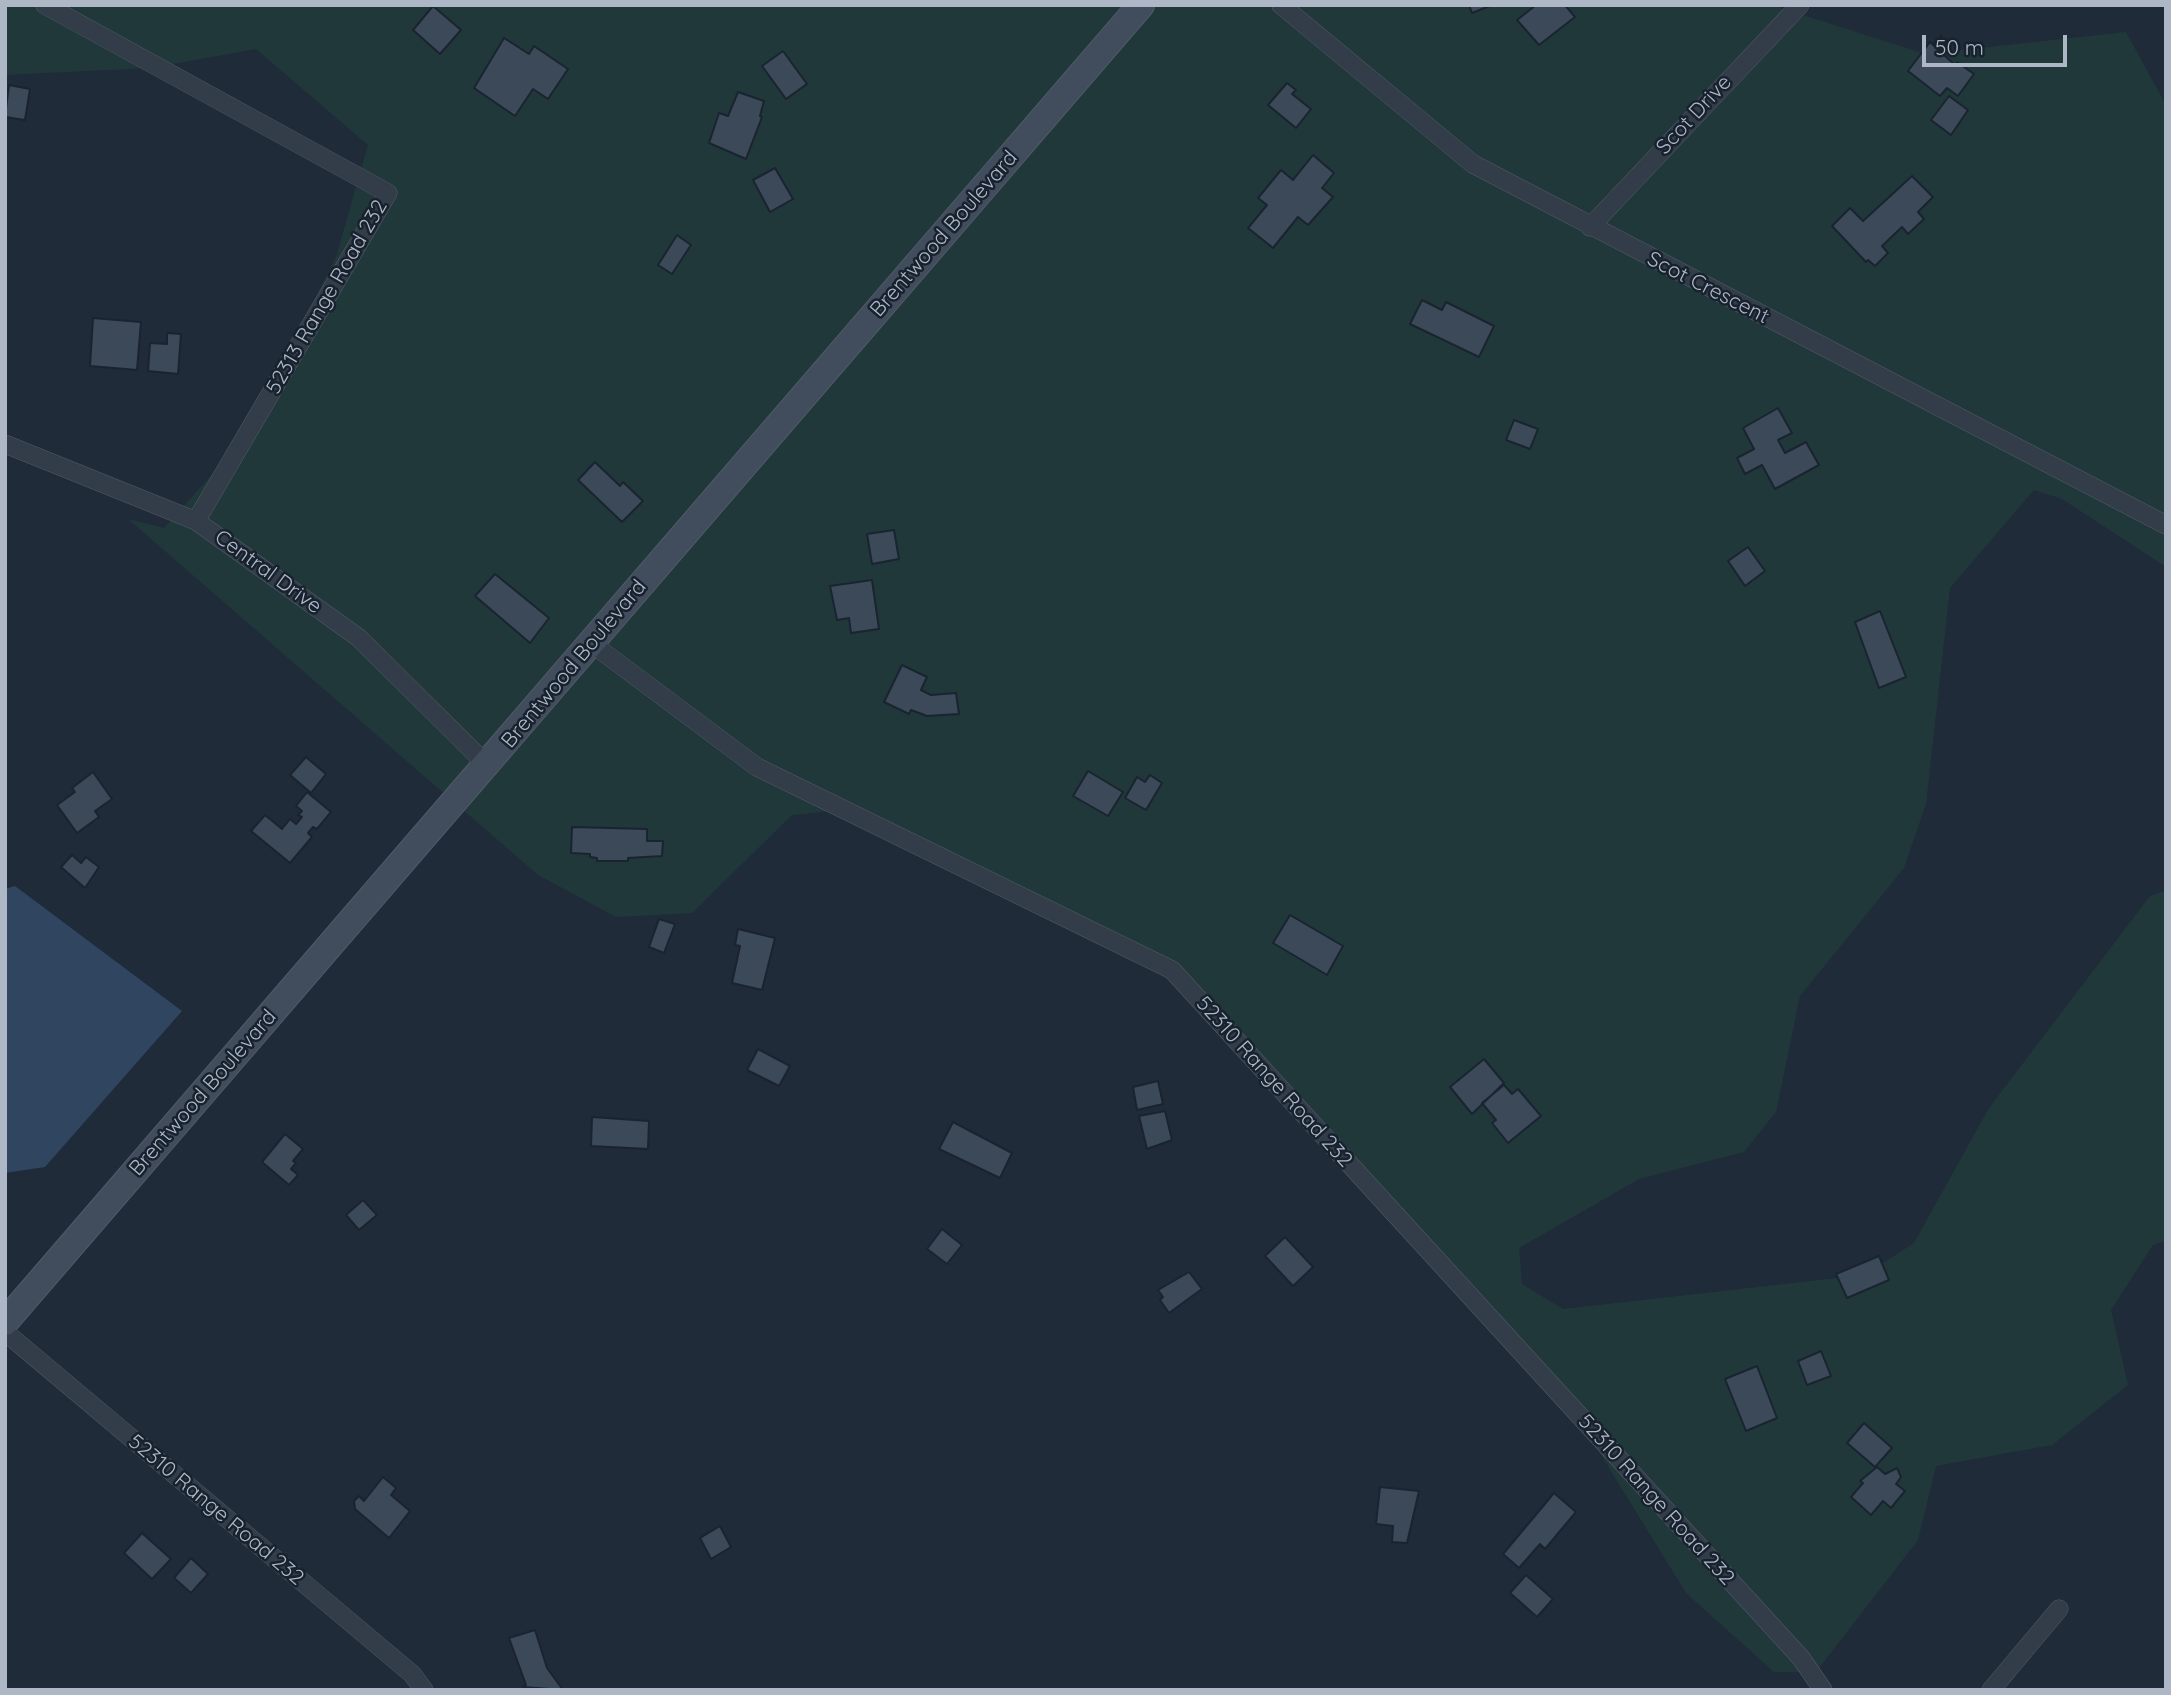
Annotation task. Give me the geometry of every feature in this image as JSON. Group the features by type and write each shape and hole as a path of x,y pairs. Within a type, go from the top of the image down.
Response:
{"street":[{"name":"52313 Range Road 232","path":"45,5 388,193 196,521"},
{"name":"Brentwood Boulevard","path":"5,1322 488,766 1141,5"},
{"name":"Scot Crescent","path":"1280,5 1473,164 2166,526"},
{"name":"Scot Drive","path":"1590,227 1800,5"},
{"name":"Central Drive","path":"5,444 196,521 359,638 488,766"},
{"name":"52310 Range Road 232","path":"591,643 757,767 1172,970 1801,1658 1823,1690"},
{"name":"52310 Range Road 232","path":"5,1332 412,1674 424,1690"},
{"path":"1991,1690 2060,1609"}],"green space":[{"path":"5,5 1772,5 1925,54 2126,32 2166,105 2166,567 2062,499 2034,490 1950,588 1926,804 1904,868 1800,996 1776,1112 1744,1152 1639,1179 1519,1248 1522,1284 1563,1309 1864,1275 1914,1243 1989,1108 2150,896 2166,890 2166,1241 2153,1245 2111,1310 2128,1385 2052,1445 1936,1466 1918,1540 1816,1672 1774,1672 1686,1593 1561,1390 1141,945 850,809 792,815 692,913 616,917 538,875 128,519 164,528 244,439 336,257 368,145 256,49 150,68 5,75"}],"water":[{"path":"15,886 182,1011 45,1167 5,1173 5,889"}],"building":[{"path":"1469,5 1492,5 1472,13"},
{"path":"1536,5 1565,5 1575,17 1539,45 1517,20"},
{"path":"433,6 461,30 440,54 413,30"},
{"path":"504,38 529,54 534,46 568,69 548,99 533,89 515,116 474,88"},
{"path":"1930,42 1955,65 1957,62 1974,74 1958,96 1947,88 1940,96 1908,71"},
{"path":"783,51 807,84 786,99 762,66"},
{"path":"1287,83 1296,90 1292,94 1311,109 1296,128 1268,105"},
{"path":"9,85 30,89 25,120 5,117"},
{"path":"738,92 764,101 760,116 762,117 746,159 709,143 719,113 728,116"},
{"path":"1949,96 1968,110 1951,135 1931,120"},
{"path":"1313,155 1334,173 1322,188 1333,197 1308,225 1298,217 1273,248 1248,228 1267,205 1258,198 1281,170 1293,180"},
{"path":"775,168 793,199 770,212 753,180"},
{"path":"1912,176 1933,197 1918,212 1924,219 1908,234 1902,227 1882,246 1888,253 1875,266 1868,260 1866,262 1832,226 1850,208 1863,221"},
{"path":"677,235 691,245 672,274 658,265"},
{"path":"1422,300 1442,310 1446,302 1494,326 1479,357 1410,324"},
{"path":"93,318 141,322 137,370 90,366"},
{"path":"167,333 181,334 178,374 148,371 150,343 167,344"},
{"path":"1778,408 1792,433 1778,440 1785,453 1806,442 1819,465 1775,489 1762,465 1745,474 1737,458 1754,449 1743,428"},
{"path":"1514,420 1538,429 1530,449 1506,440"},
{"path":"595,462 620,486 623,482 643,501 622,522 578,480"},
{"path":"894,530 899,559 872,564 867,534"},
{"path":"1748,547 1765,571 1745,586 1728,561"},
{"path":"495,574 549,618 530,643 475,596"},
{"path":"872,580 879,629 851,633 849,618 837,620 830,586"},
{"path":"1880,611 1906,677 1879,688 1855,622"},
{"path":"902,665 927,677 921,690 931,695 956,693 959,714 927,716 911,710 909,714 884,702"},
{"path":"306,757 326,774 311,793 290,775"},
{"path":"1088,771 1123,792 1108,816 1073,796"},
{"path":"93,772 112,799 95,811 99,817 77,833 57,805 75,792 72,788"},
{"path":"1150,775 1162,783 1146,810 1125,798 1137,777 1145,782"},
{"path":"307,792 331,812 317,829 313,827 308,833 312,837 290,863 251,831 265,815 282,829 290,819 296,824 302,817 298,815 302,811 296,806"},
{"path":"572,827 647,829 647,841 663,841 662,856 628,858 628,861 597,861 597,858 590,857 590,854 571,853"},
{"path":"72,855 81,863 86,857 99,867 85,888 61,867"},
{"path":"1290,915 1343,946 1327,975 1273,943"},
{"path":"659,919 675,924 664,953 649,947"},
{"path":"738,929 775,938 762,990 732,983 740,946 735,945"},
{"path":"758,1049 790,1066 779,1086 747,1070"},
{"path":"1484,1059 1504,1083 1472,1114 1450,1087"},
{"path":"1158,1081 1163,1104 1137,1110 1133,1087"},
{"path":"1504,1085 1512,1094 1518,1089 1541,1116 1508,1143 1492,1123 1496,1120 1482,1103"},
{"path":"1165,1111 1172,1140 1147,1149 1139,1116"},
{"path":"592,1117 649,1121 648,1149 591,1146"},
{"path":"953,1122 1012,1153 1000,1178 939,1149"},
{"path":"285,1134 303,1149 293,1161 296,1163 291,1169 298,1175 289,1185 262,1162"},
{"path":"363,1200 377,1215 359,1230 346,1215"},
{"path":"942,1229 962,1245 947,1264 927,1249"},
{"path":"1285,1237 1313,1267 1293,1286 1265,1256"},
{"path":"1879,1256 1889,1280 1847,1298 1836,1274"},
{"path":"1189,1272 1202,1289 1169,1313 1160,1300 1163,1297 1158,1290"},
{"path":"1821,1351 1831,1376 1807,1385 1798,1361"},
{"path":"1757,1366 1777,1418 1746,1431 1725,1379"},
{"path":"1864,1423 1892,1448 1875,1467 1847,1443"},
{"path":"1877,1467 1885,1474 1897,1468 1901,1477 1896,1484 1905,1491 1891,1508 1883,1501 1871,1515 1851,1497 1863,1483 1860,1481"},
{"path":"383,1477 396,1488 391,1495 410,1511 389,1538 355,1509 354,1501 359,1496 364,1501"},
{"path":"1380,1487 1419,1491 1407,1543 1392,1542 1393,1526 1376,1524"},
{"path":"1554,1493 1576,1512 1545,1549 1540,1544 1519,1568 1503,1554"},
{"path":"720,1526 731,1547 711,1559 700,1538"},
{"path":"142,1533 171,1559 152,1579 124,1553"},
{"path":"191,1558 208,1574 191,1593 174,1578"},
{"path":"1526,1575 1553,1599 1537,1617 1510,1593"},
{"path":"535,1630 547,1668 563,1690 523,1687 526,1685 509,1638"}]}
